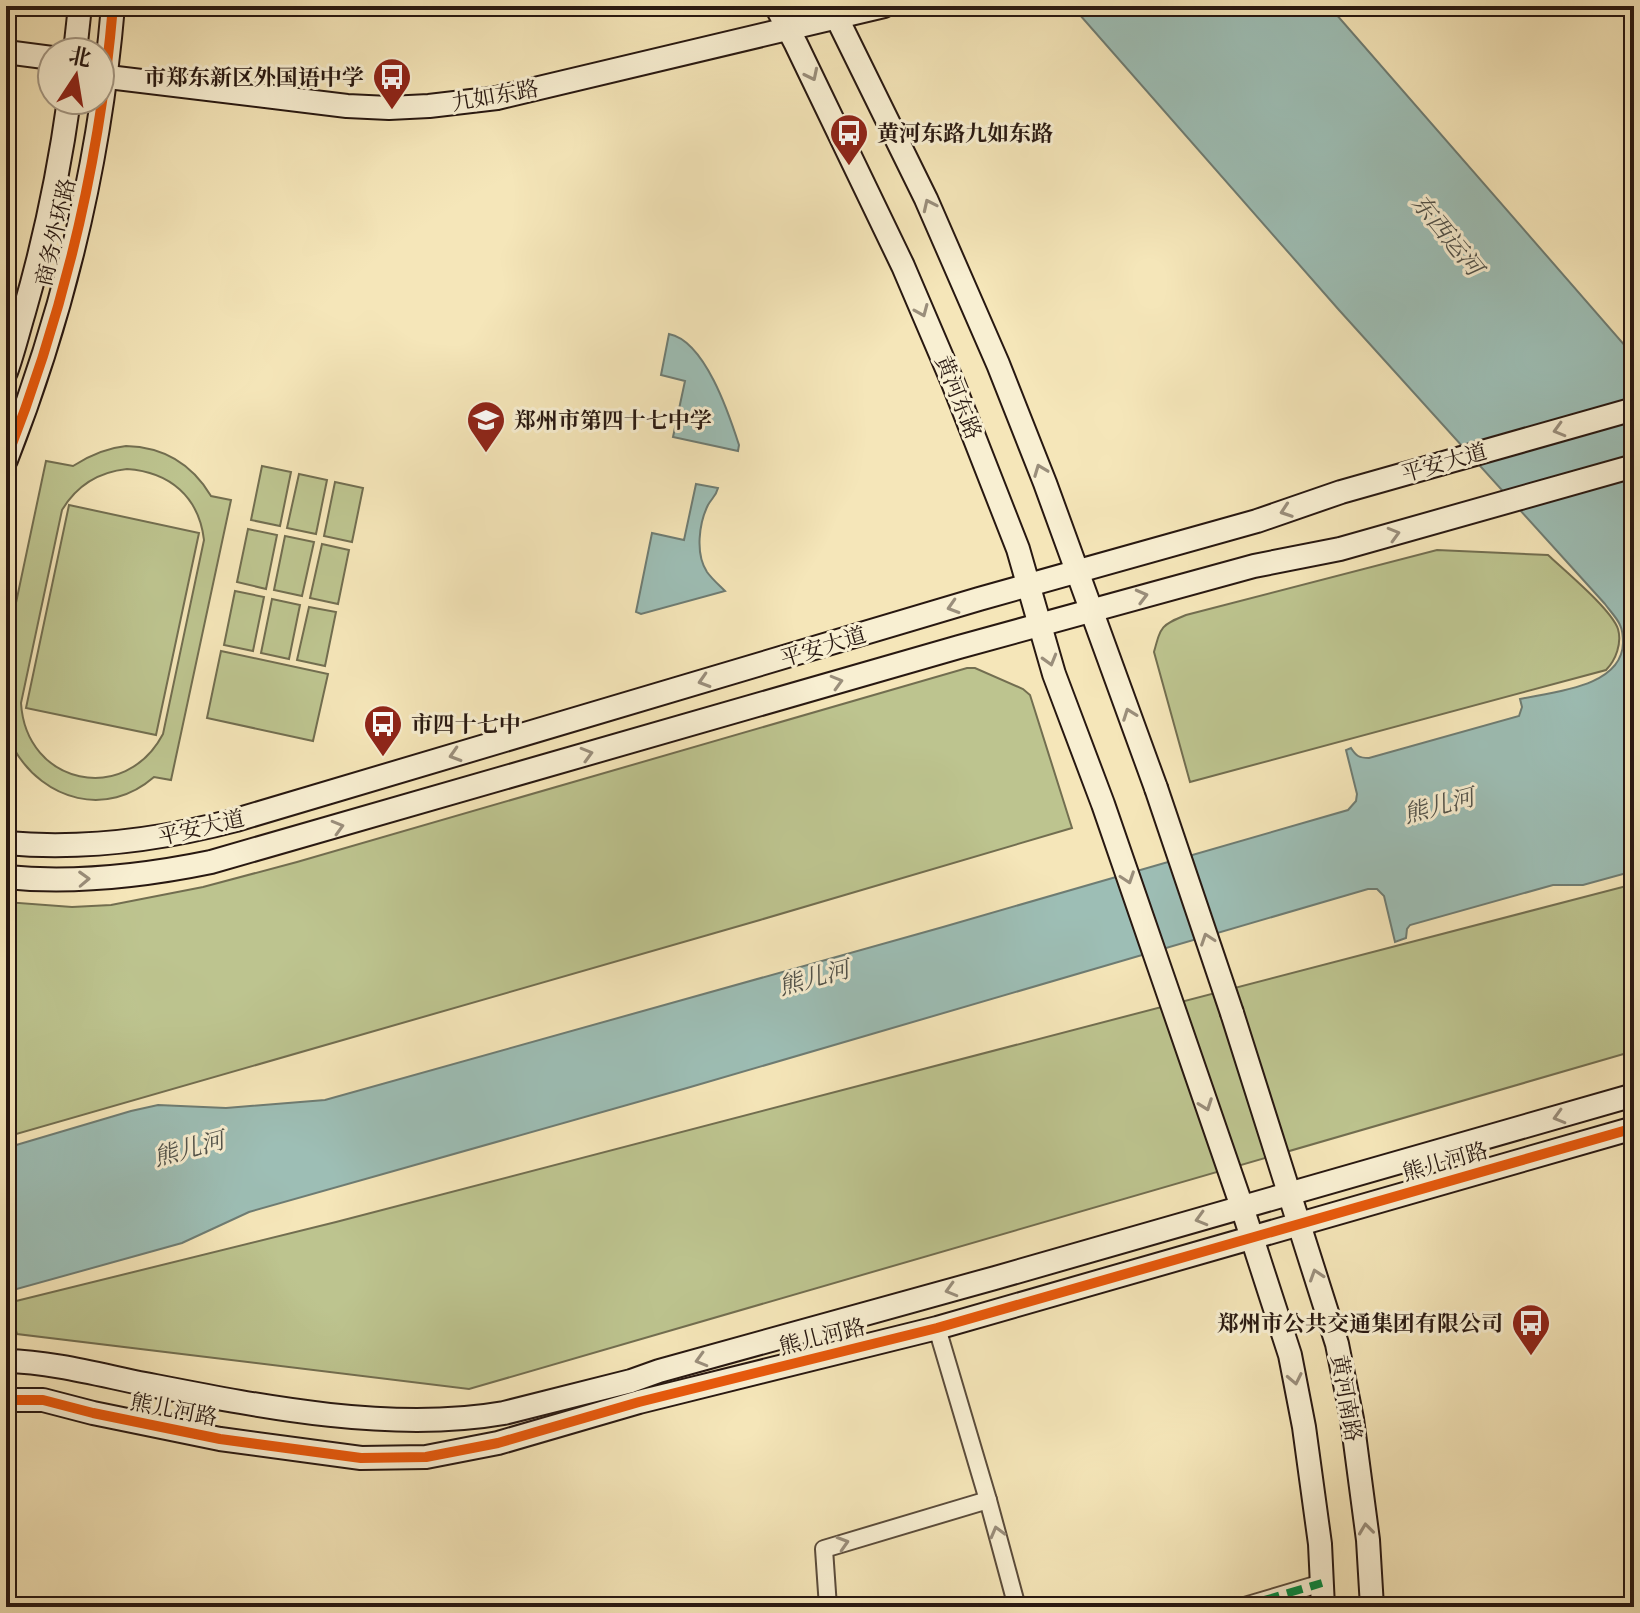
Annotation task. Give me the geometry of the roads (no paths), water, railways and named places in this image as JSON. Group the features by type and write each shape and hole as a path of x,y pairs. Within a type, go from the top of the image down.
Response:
{"main road":[{"path":"77,36 80,6"},
{"name":"商务外环路","path":"108,36 113,6"},
{"name":"九如东路","path":"116,71 348,94 428,93 495,85 782,17 884,6"},
{"path":"833,10 948,246 1014,405 1091,610"},
{"name":"黄河东路","path":"782,17 903,266 980,449 1018,549 1054,674 1103,804 1242,1207"},
{"path":"6,52 36,56"},
{"path":"6,65 36,68"},
{"name":"商务外环路","path":"6,372 48,220 67,116"},
{"name":"商务外环路","path":"6,460 39,373 64,287 98,116"},
{"name":"平安大道","path":"6,843 79,845 133,842 203,829 1257,521 1341,492 1634,409"},
{"name":"平安大道","path":"6,877 80,880 137,876 211,862 1040,624 1254,566 1340,549 1634,466"},
{"name":"黄河南路","path":"1091,610 1156,788 1232,1013 1337,1344 1352,1419 1368,1540 1372,1607"},
{"name":"熊儿河路","path":"6,1400 43,1400 220,1439 361,1458 426,1457 498,1443 635,1391 659,1371 1634,1095"},
{"name":"熊儿河路","path":"6,1361 36,1363 315,1412 416,1420 504,1413 635,1391 937,1328 1634,1128"},
{"path":"1242,1207 1290,1355 1298,1393 1320,1544 1323,1607"}],"street":[{"path":"937,1328 1017,1607"},
{"path":"828,1607 824,1549 988,1500"},
{"path":"1241,1607 1322,1583"}],"water":[{"path":"1072,6 1329,6 1634,356 1634,871 1583,885 1553,885 1410,925 1406,938 1395,942 1384,896 1377,889 1368,889 249,1212 182,1243 6,1292 6,1148 158,1105 226,1108 325,1100 1348,810 1356,801 1357,794 1346,750 1351,748 1358,756 1369,758 1519,716 1522,707 1520,699 1584,685 1611,669 1620,658 1623,636 1619,622 1605,604 1339,310"},
{"path":"669,334 694,350 714,380 739,445 738,451 673,437 685,381 661,375"},
{"path":"696,484 718,488 705,512 700,548 707,572 725,591 641,614 636,612 652,533 684,540"}],"place":[{"name":"市郑东新区外国语中学","path":"392,111"},
{"name":"黄河东路九如东路","path":"849,167"},
{"name":"郑州市第四十七中学","path":"486,454"},
{"name":"市四十七中","path":"383,758"},
{"name":"郑州市公共交通集团有限公司","path":"1531,1357"}],"water label":[{"name":"东西运河","path":"1447,235"},
{"name":"熊儿河","path":"1439,806"},
{"name":"熊儿河","path":"814,978"},
{"name":"熊儿河","path":"189,1149"}]}
